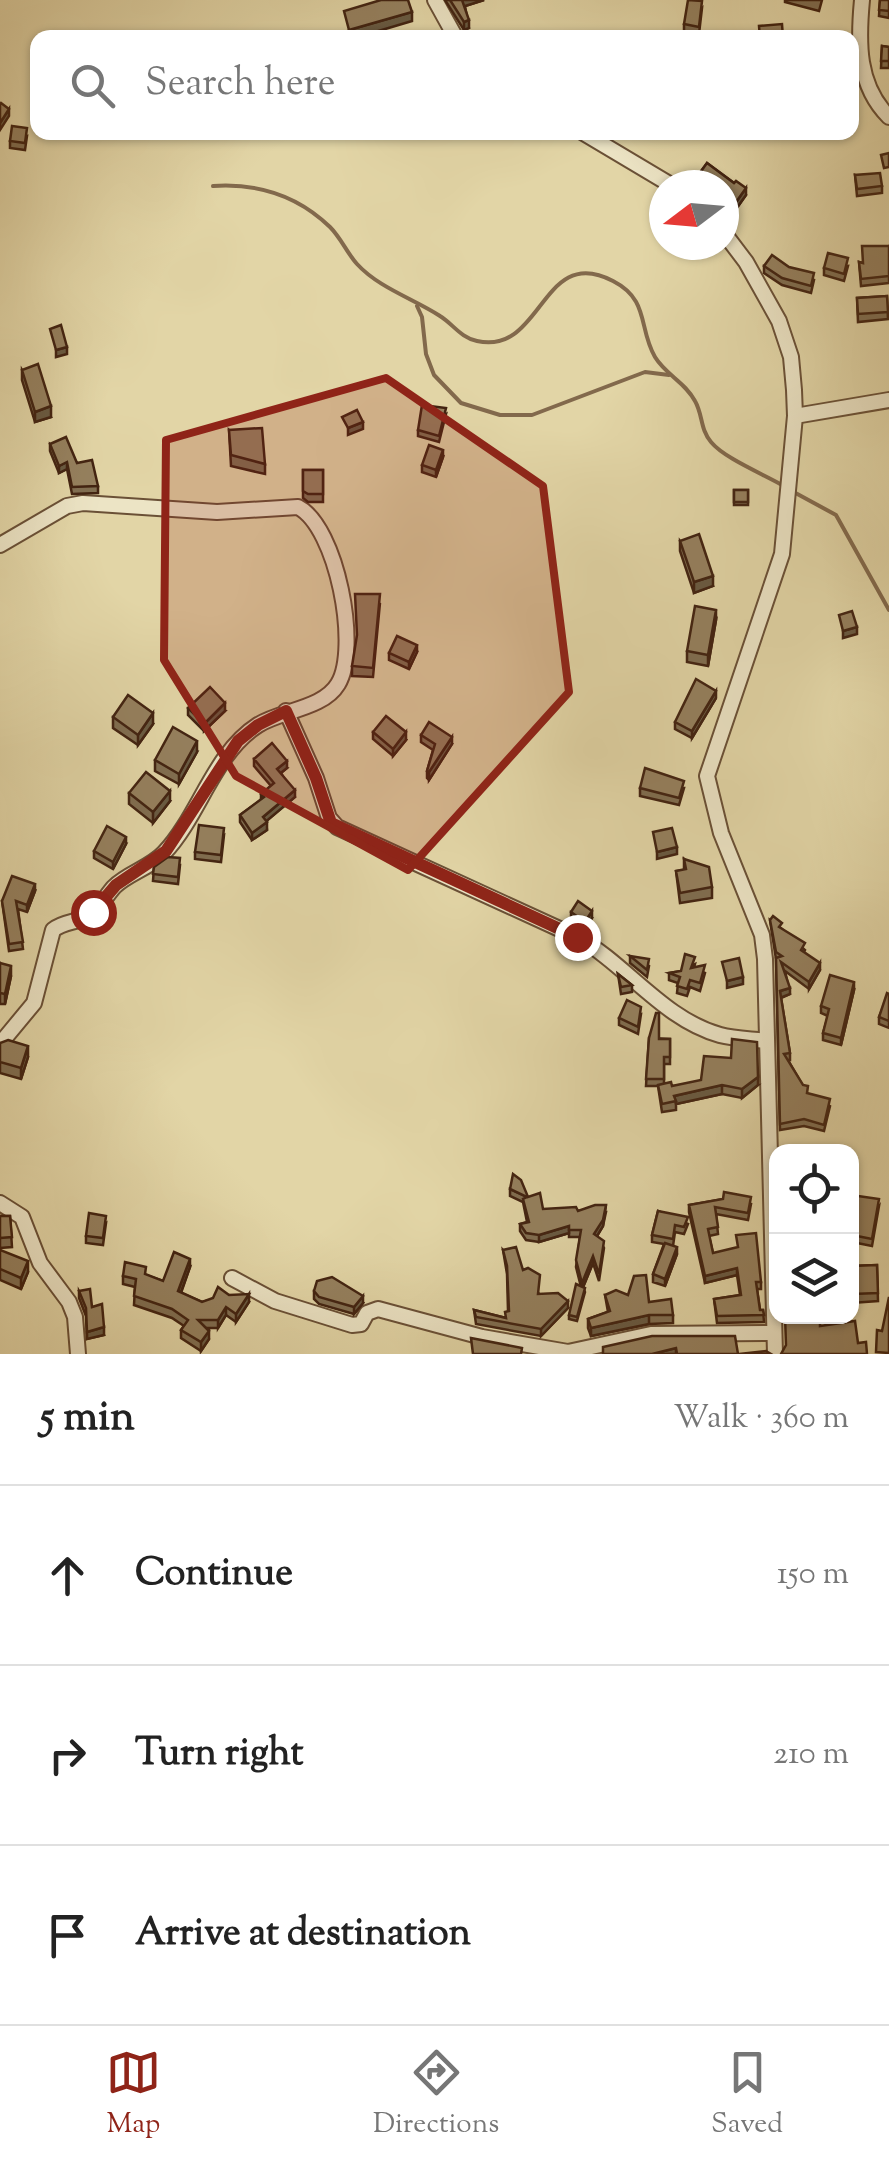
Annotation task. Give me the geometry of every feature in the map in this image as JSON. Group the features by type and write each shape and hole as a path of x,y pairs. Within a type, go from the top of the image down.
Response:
{"street":[{"path":"435,0 452,30"},
{"path":"862,0 862,67 870,92 889,117"},
{"path":"595,140 649,172"},
{"path":"739,253 779,321 791,357 795,416 782,554 707,776 721,833 762,935 776,1354"},
{"path":"795,416 889,400"},
{"path":"0,546 66,506 82,504 217,512 287,506 305,510 334,562 344,607 345,654 343,674 330,694 258,725 238,741 166,851 116,885 89,916 54,930 34,1003 0,1044"},
{"path":"286,711 316,778 328,818 337,827 577,937 603,953 670,1010 692,1022 718,1034 767,1041"},
{"path":"0,1203 22,1217 40,1263 69,1302 78,1354"},
{"path":"232,1278 276,1302 352,1325 361,1324 367,1312 378,1309 482,1337 568,1352 651,1334 774,1334"}],"highlighted area":[{"path":"386,378 543,486 569,692 408,870 236,776 164,660 166,440"}],"building":[{"path":"381,0 408,0 412,12 349,30 344,11"},
{"path":"450,0 462,0 469,20 464,22"},
{"path":"688,0 702,1 699,27 684,24"},
{"path":"880,0 889,0 889,11 879,10"},
{"path":"782,24 782,30 759,30 759,26"},
{"path":"882,46 889,47 889,61 881,61"},
{"path":"0,104 9,109 0,123"},
{"path":"12,126 27,128 25,143 10,141"},
{"path":"889,153 889,167 884,168 881,155"},
{"path":"880,173 882,186 857,189 855,175"},
{"path":"862,246 889,246 889,276 861,279"},
{"path":"828,253 848,258 844,274 824,268"},
{"path":"772,255 789,267 814,273 811,286 782,278 764,266"},
{"path":"887,296 888,312 858,314 857,298"},
{"path":"61,325 67,347 56,350 50,329"},
{"path":"38,364 51,406 35,412 22,370"},
{"path":"422,405 446,408 439,436 418,430"},
{"path":"357,410 363,422 348,428 342,417"},
{"path":"262,428 265,464 231,455 229,430"},
{"path":"66,437 77,463 92,460 98,486 72,487 67,462 59,466 50,444"},
{"path":"429,445 443,450 436,470 422,465"},
{"path":"303,470 323,470 323,494 303,491"},
{"path":"734,490 748,490 748,502 734,502"},
{"path":"699,534 713,576 694,582 680,541"},
{"path":"355,594 380,594 373,668 352,666 357,635"},
{"path":"695,606 716,610 708,655 687,651"},
{"path":"852,611 857,627 843,631 839,615"},
{"path":"397,636 417,645 409,662 389,653"},
{"path":"696,679 716,691 692,731 675,722"},
{"path":"210,687 225,703 204,724 188,708"},
{"path":"128,695 153,713 138,735 113,717"},
{"path":"386,716 406,732 393,749 373,732"},
{"path":"429,722 452,737 429,772 435,744 421,735"},
{"path":"173,727 197,741 179,774 155,760"},
{"path":"272,743 287,761 277,769 295,790 263,817 267,822 252,833 240,815 264,797 261,794 274,783 254,759"},
{"path":"645,768 684,781 679,798 640,788"},
{"path":"146,772 170,791 153,812 129,793"},
{"path":"199,825 224,828 221,855 195,852"},
{"path":"107,826 126,837 113,862 94,851"},
{"path":"672,828 677,847 657,852 653,832"},
{"path":"168,857 180,858 178,877 153,874 154,867"},
{"path":"684,859 709,867 712,887 680,893 676,871 686,869"},
{"path":"12,876 35,884 27,905 16,901 23,942 9,944 2,901"},
{"path":"578,901 592,911 585,922 571,912"},
{"path":"773,916 782,923 779,927 805,943 801,950 820,963 809,982 781,962 790,988 780,991 790,1053 784,1054 803,1085 808,1086 807,1093 830,1099 824,1125 804,1119 780,1124 776,958 782,956 776,952 770,920"},
{"path":"685,954 695,957 691,968 705,965 700,983 690,980 687,989 677,986 680,977 669,973 681,971"},
{"path":"630,956 649,959 647,970"},
{"path":"739,958 743,977 727,981 722,962"},
{"path":"0,963 11,966 5,994 0,993"},
{"path":"618,974 632,985 621,987"},
{"path":"830,975 854,982 841,1038 823,1033 829,1009 821,1006"},
{"path":"889,994 889,1021 879,1017"},
{"path":"627,1000 641,1007 638,1027 619,1018"},
{"path":"656,1013 659,1039 670,1039 670,1057 664,1057 664,1079 646,1079 649,1038"},
{"path":"732,1039 757,1042 758,1077 742,1089 722,1085 674,1096 676,1101 662,1104 658,1085 701,1080 704,1056 731,1058"},
{"path":"8,1040 28,1046 21,1068 0,1062 0,1043"},
{"path":"513,1174 521,1180 528,1197 540,1193 543,1209 576,1207 578,1211 606,1205 594,1234 604,1241 599,1274 593,1256 582,1283 576,1260 581,1230 569,1230 569,1226 539,1235 526,1233 520,1224 529,1222 523,1199 527,1197 510,1189"},
{"path":"724,1192 751,1197 748,1213 715,1207 718,1227 708,1229 713,1253 738,1247 736,1235 756,1233 761,1282 756,1282 764,1315 717,1316 714,1299 741,1295 737,1268 705,1276 689,1205 723,1199"},
{"path":"859,1196 879,1199 872,1239 859,1236"},
{"path":"658,1211 688,1217 684,1227 675,1225 673,1239 652,1235"},
{"path":"89,1213 106,1216 103,1238 86,1236"},
{"path":"0,1216 10,1216 12,1237 0,1238"},
{"path":"665,1243 677,1247 665,1279 653,1274"},
{"path":"516,1247 523,1270 528,1268 540,1275 538,1294 558,1293 568,1301 541,1329 476,1317 474,1310 506,1318 505,1312 509,1311 503,1250"},
{"path":"0,1250 28,1261 21,1278 0,1269"},
{"path":"174,1252 190,1259 178,1291 202,1302 213,1298 218,1287 229,1295 249,1294 236,1314 226,1307 218,1320 198,1320 209,1331 201,1342 181,1330 188,1320 172,1309 134,1296 136,1279 123,1276 125,1262 146,1267 145,1274 163,1281"},
{"path":"877,1265 878,1293 859,1294 859,1266"},
{"path":"646,1275 649,1302 671,1299 673,1315 649,1315 591,1328 588,1319 610,1311 605,1295 616,1290 628,1295 634,1276"},
{"path":"332,1277 363,1296 354,1307 319,1297 314,1291 317,1281"},
{"path":"576,1284 585,1288 577,1317 569,1315"},
{"path":"90,1289 92,1307 102,1304 104,1327 87,1332 86,1308 79,1291"},
{"path":"889,1297 889,1353 876,1352 877,1330 882,1331"},
{"path":"785,1324 855,1324 858,1343 866,1342 867,1354 781,1354 786,1345"},
{"path":"652,1336 735,1336 738,1354 677,1354 676,1348 652,1354 603,1354 603,1347"},
{"path":"471,1338 522,1348 521,1354 473,1354"}],"waterway":[{"path":"213,186 261,189 304,207 330,227 366,272 477,341 499,341 516,333 556,287 571,276 589,273 613,281 633,297 655,357 691,394 711,442 734,460 782,485"},
{"path":"417,306 434,375 461,403 500,415 532,415 645,372 669,375"},
{"path":"790,490 836,515 889,610"}],"route":[{"path":"93,912 116,885 166,851 238,741 286,711 331,823 577,937"}]}
